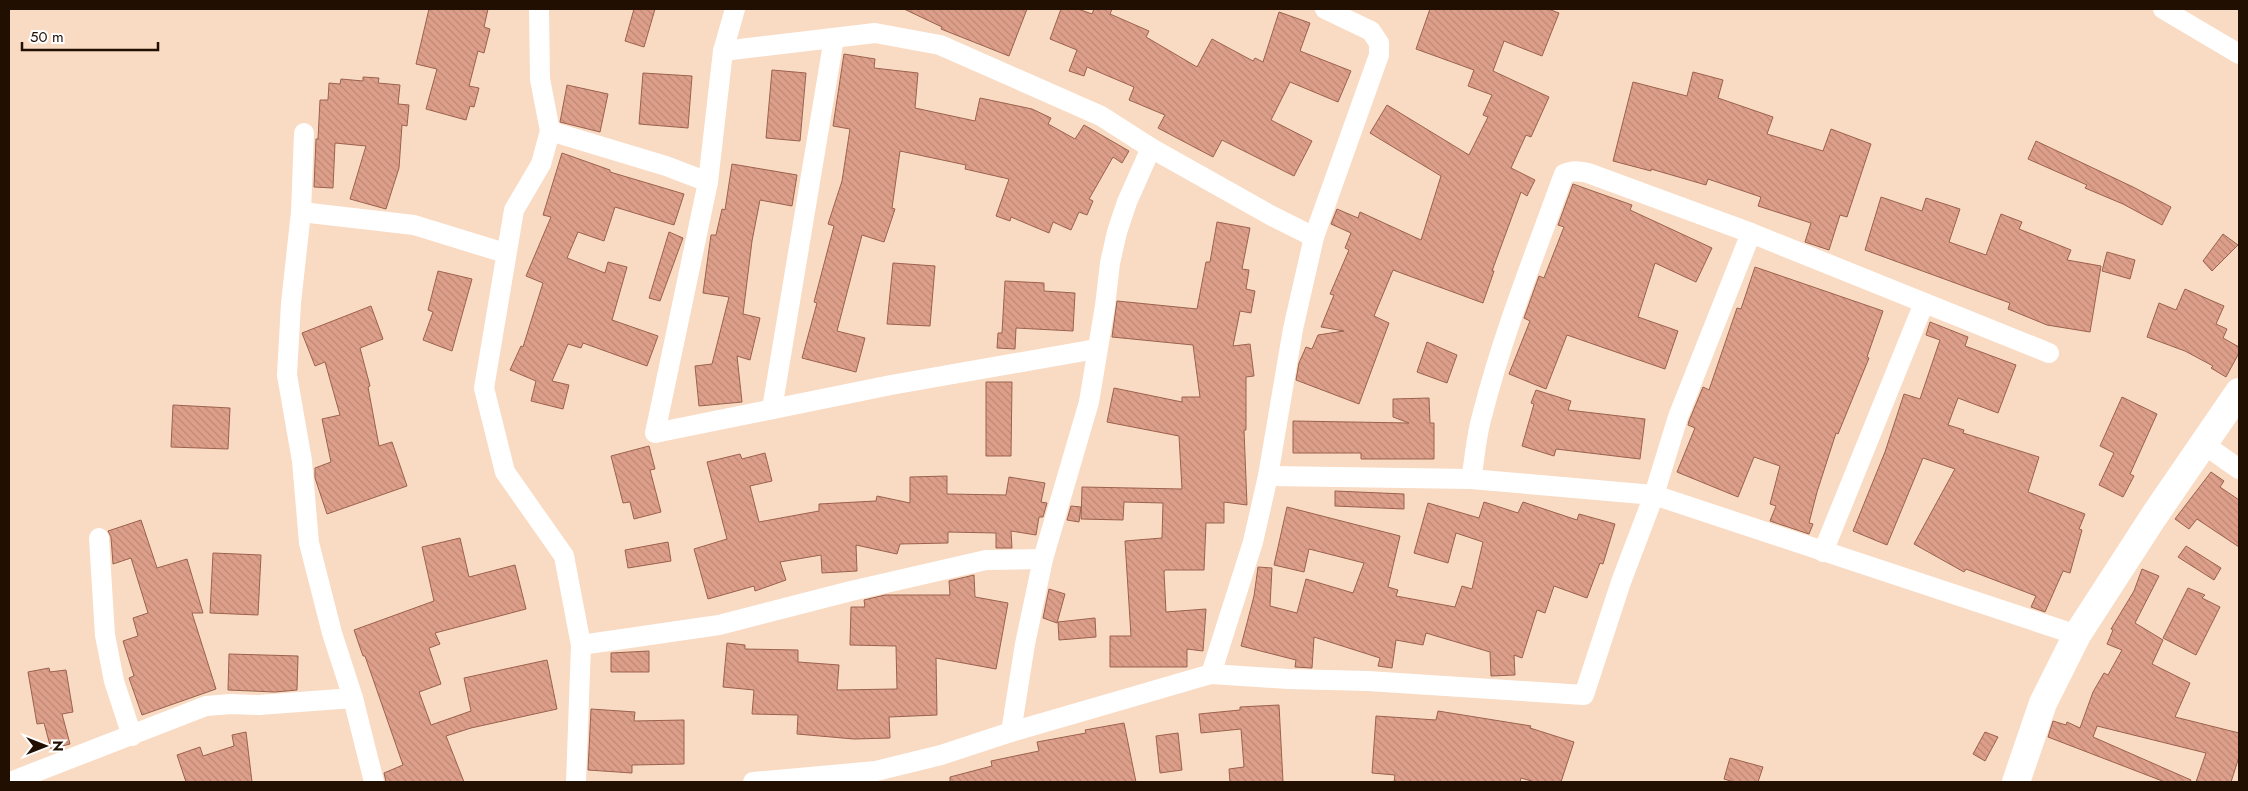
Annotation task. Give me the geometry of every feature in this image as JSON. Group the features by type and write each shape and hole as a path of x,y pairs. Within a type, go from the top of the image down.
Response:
{"main road":[{"path":"2016,782 2043,702 2077,636 2154,516 2205,445 2239,392"}],"street":[{"path":"539,9 540,79 550,131 541,164 514,210 484,388 505,472 564,556 581,645 576,782"},
{"path":"735,9 723,51 708,182 655,433 891,384 1096,349"},
{"path":"1211,674 1253,542 1268,476 1294,329 1314,237 1379,55 1379,43 1371,31 1325,9"},
{"path":"2163,9 2239,54"},
{"path":"723,51 876,33 940,45 1102,116 1151,148 1272,216 1314,237"},
{"path":"772,409 834,38"},
{"path":"550,131 666,166 708,182"},
{"path":"304,133 301,212 291,303 287,375 302,461 309,543 332,633 353,698 374,782"},
{"path":"1011,732 1025,644 1043,558 1088,402 1105,306 1110,263 1117,232 1127,202 1151,148"},
{"path":"1471,480 1481,418 1517,301 1564,174 1577,170 1751,233 2049,353"},
{"path":"301,212 414,225 506,253"},
{"path":"753,782 876,771 942,755 1011,732 1211,674 1288,680 1368,681 1584,695 1621,582 1654,495 1678,417 1751,233"},
{"path":"1823,552 1924,303"},
{"path":"2205,445 2239,469"},
{"path":"1268,476 1471,480 1654,495 2077,636"},
{"path":"100,538 106,636 114,681 132,736"},
{"path":"581,645 718,625 851,590 986,560 1043,558"},
{"path":"10,782 206,706 231,704 259,705 353,698"}],"building":[{"path":"429,9 488,9 484,27 490,29 484,53 478,51 469,86 479,88 474,107 470,106 466,120 426,109 437,69 416,64"},
{"path":"634,9 655,9 644,47 625,41"},
{"path":"904,9 1027,9 1009,56 941,29 942,27"},
{"path":"1061,9 1078,9 1092,14 1094,9 1112,9 1110,14 1149,31 1146,37 1197,67 1212,39 1253,61 1255,58 1263,62 1279,12 1310,23 1300,51 1351,71 1338,102 1290,82 1271,120 1312,141 1294,176 1222,140 1213,157 1158,128 1165,115 1129,100 1134,87 1087,67 1084,76 1069,71 1077,50 1050,39"},
{"path":"1430,9 1548,9 1559,13 1542,56 1504,41 1493,71 1549,97 1531,137 1526,135 1511,168 1535,180 1527,196 1521,192 1492,271 1494,271 1483,303 1393,270 1374,316 1389,323 1359,404 1296,380 1299,363 1306,347 1312,349 1318,335 1344,331 1321,327 1334,295 1330,294 1349,250 1345,248 1351,233 1331,224 1337,209 1358,218 1360,212 1421,240 1441,176 1370,133 1387,105 1469,155 1488,117 1483,115 1492,95 1468,86 1474,70 1416,49"},
{"path":"844,54 875,59 874,68 918,73 915,108 975,121 980,98 1032,109 1051,118 1048,124 1075,139 1084,125 1129,151 1122,163 1113,157 1089,199 1093,201 1087,215 1079,212 1071,230 1053,222 1049,233 1011,217 1010,221 996,216 1009,179 965,169 966,165 900,151 892,208 895,209 884,242 862,235 837,331 865,338 856,372 802,358 817,303 814,302 834,226 828,224 842,181 850,129 833,126"},
{"path":"772,70 806,73 800,141 766,138"},
{"path":"1693,72 1723,80 1718,98 1773,117 1767,134 1823,151 1831,129 1871,144 1847,217 1840,215 1829,250 1805,242 1811,223 1758,206 1761,197 1708,179 1706,185 1651,169 1651,171 1613,161 1633,82 1687,96"},
{"path":"643,73 692,76 688,128 639,124"},
{"path":"363,77 379,78 378,83 400,85 398,104 409,105 407,126 402,125 399,168 386,209 350,199 366,146 335,143 333,188 314,187 320,100 328,100 329,83 340,84 341,79 363,81"},
{"path":"567,85 608,94 600,132 560,122"},
{"path":"2036,141 2171,207 2162,225 2123,204 2085,188 2087,185 2028,159"},
{"path":"562,153 610,170 610,172 684,194 674,225 615,207 604,241 578,232 567,258 605,273 608,262 627,267 612,320 658,336 647,366 583,343 581,348 568,344 552,381 569,385 563,409 531,401 536,381 510,370 521,346 523,347 543,283 526,276 551,217 543,215"},
{"path":"732,164 797,175 792,206 760,200 752,241 743,314 760,318 750,360 737,356 742,402 699,406 695,366 712,364 729,297 703,293 711,235 716,235 722,209 725,210"},
{"path":"1573,184 1632,205 1630,210 1712,248 1696,282 1655,263 1638,317 1678,331 1665,369 1567,335 1546,389 1509,374 1530,321 1524,318 1539,276 1544,278 1564,227 1558,225"},
{"path":"1881,197 1922,211 1926,198 1960,209 1949,242 1986,255 2001,214 2022,222 2019,229 2071,250 2067,260 2101,266 2090,332 2047,325 2008,309 2010,303 1865,250"},
{"path":"1217,222 1250,228 1242,269 1249,270 1246,289 1255,291 1251,313 1240,311 1233,346 1250,344 1254,376 1246,377 1246,430 1244,430 1247,505 1224,502 1224,523 1206,523 1204,570 1165,570 1164,572 1166,612 1206,609 1203,651 1187,649 1187,667 1110,667 1110,636 1131,636 1125,541 1162,538 1163,503 1124,502 1123,520 1081,519 1082,487 1182,489 1179,436 1107,422 1114,388 1182,402 1182,397 1200,397 1193,345 1112,337 1117,301 1197,309 1206,262 1210,262"},
{"path":"669,232 683,238 660,301 649,298"},
{"path":"2223,234 2238,245 2212,271 2203,261"},
{"path":"2107,252 2135,260 2130,279 2102,271"},
{"path":"893,263 935,266 930,326 887,324"},
{"path":"1755,267 1883,311 1867,357 1869,358 1838,434 1836,433 1817,492 1809,523 1813,524 1809,534 1770,521 1776,506 1770,504 1780,466 1754,457 1738,497 1677,472 1695,428 1688,425 1689,421 1703,387 1709,390 1737,308 1741,309"},
{"path":"438,271 472,279 452,351 423,340 433,312 428,310"},
{"path":"1005,281 1044,283 1044,291 1075,293 1073,331 1016,328 1015,349 997,348 998,333 1002,333"},
{"path":"2185,289 2224,306 2216,324 2227,329 2223,338 2239,347 2239,353 2226,377 2211,368 2213,366 2185,351 2147,337 2159,303 2176,310"},
{"path":"371,306 383,339 360,348 370,386 368,387 379,446 392,442 407,486 327,514 315,478 315,468 331,462 322,419 340,415 325,362 315,366 302,333"},
{"path":"1930,322 1968,337 1965,346 2016,365 1998,413 1958,398 1948,425 1964,430 1963,433 2039,457 2028,492 2085,514 2079,529 2082,530 2070,573 2063,571 2045,612 2031,607 2036,596 1966,569 1964,572 1914,544 1955,469 1923,458 1887,545 1853,531 1885,452 1904,394 1920,399 1940,340 1926,335"},
{"path":"1427,342 1457,355 1447,383 1417,372"},
{"path":"986,382 1012,382 1011,456 986,456"},
{"path":"1536,390 1571,401 1568,410 1645,419 1640,459 1556,449 1554,456 1522,446 1534,404 1531,403"},
{"path":"2122,397 2157,414 2130,474 2134,476 2123,497 2099,485 2114,453 2100,446"},
{"path":"1429,398 1430,423 1434,423 1434,459 1361,459 1361,453 1293,453 1293,421 1409,423 1393,417 1393,399"},
{"path":"173,405 230,408 228,449 171,447"},
{"path":"649,446 655,469 650,470 661,512 634,519 630,502 623,503 611,456"},
{"path":"765,453 772,481 750,486 759,522 819,511 819,504 876,501 877,496 910,503 910,477 947,476 947,494 1006,495 1009,477 1045,483 1041,502 1047,503 1043,517 1039,517 1036,535 1011,531 1012,548 996,548 996,533 948,532 948,543 900,544 897,554 856,545 857,571 822,573 821,555 780,562 786,580 755,591 754,586 708,599 694,549 727,539 707,462 740,454 742,459"},
{"path":"2211,472 2224,481 2220,487 2239,500 2239,547 2197,519 2189,529 2175,519"},
{"path":"1335,491 1404,494 1404,509 1335,506"},
{"path":"1484,502 1518,513 1523,502 1577,520 1579,514 1615,524 1603,564 1600,563 1587,598 1554,586 1545,613 1537,610 1522,658 1514,655 1515,675 1491,676 1490,652 1426,633 1423,645 1396,640 1392,668 1378,666 1380,658 1314,637 1312,668 1295,667 1296,660 1241,646 1254,596 1258,567 1272,568 1270,606 1297,613 1306,579 1353,593 1364,563 1309,549 1304,572 1274,565 1287,507 1400,536 1388,587 1398,590 1396,596 1455,607 1462,586 1472,589 1483,542 1456,533 1448,563 1414,553 1428,503 1479,518"},
{"path":"1071,506 1081,507 1079,522 1067,520"},
{"path":"141,520 157,568 187,559 203,613 192,613 216,689 142,715 129,678 134,676 123,641 138,636 133,618 148,613 131,558 113,564 111,537 108,531"},
{"path":"460,538 469,577 515,565 526,609 435,633 440,644 429,648 441,684 419,692 431,725 471,711 464,678 547,660 557,709 471,728 446,736 464,782 386,782 384,773 403,765 354,630 434,601 422,547"},
{"path":"668,542 671,561 628,568 625,550"},
{"path":"2186,546 2221,568 2214,580 2178,557"},
{"path":"213,553 261,555 258,615 210,613"},
{"path":"2142,569 2159,576 2135,623 2163,640 2152,664 2190,683 2175,717 2239,733 2239,757 2231,782 2196,782 2206,753 2097,726 2093,737 2191,780 2190,782 2165,782 2048,737 2053,721 2066,725 2067,722 2080,728 2093,692 2104,673 2108,675 2122,650 2107,644 2113,630 2111,629 2134,591"},
{"path":"974,575 975,597 1008,603 996,669 936,658 937,715 889,717 890,738 854,739 797,734 798,715 752,714 754,690 723,687 727,643 745,645 745,649 798,650 798,662 839,665 837,690 897,689 896,646 850,645 851,607 865,607 864,600 885,595 950,595 949,581"},
{"path":"2188,588 2205,595 2202,598 2220,607 2196,655 2163,638"},
{"path":"1049,589 1065,594 1057,623 1043,618"},
{"path":"1095,618 1096,637 1059,640 1058,622"},
{"path":"649,651 649,672 611,672 611,653"},
{"path":"229,654 298,656 297,690 275,692 228,690"},
{"path":"49,668 50,672 66,670 73,712 62,714 70,744 51,749 44,723 37,724 28,672"},
{"path":"1279,705 1283,782 1230,782 1229,769 1244,767 1241,729 1201,733 1199,714 1240,710 1240,707"},
{"path":"591,709 635,712 634,721 684,720 684,764 632,765 632,773 588,770"},
{"path":"1438,711 1531,726 1530,728 1574,742 1561,782 1535,782 1521,778 1520,782 1394,782 1395,775 1372,773 1376,716 1436,720"},
{"path":"1124,723 1136,782 950,782 950,777 992,766 991,761 1039,751 1037,742 1086,733 1085,730"},
{"path":"246,732 252,782 186,782 177,755 200,747 203,756 234,746 232,735"},
{"path":"1985,732 1998,737 1985,761 1973,754"},
{"path":"1178,733 1182,770 1160,773 1156,736"},
{"path":"1730,758 1763,767 1758,782 1734,782 1724,779"}]}
